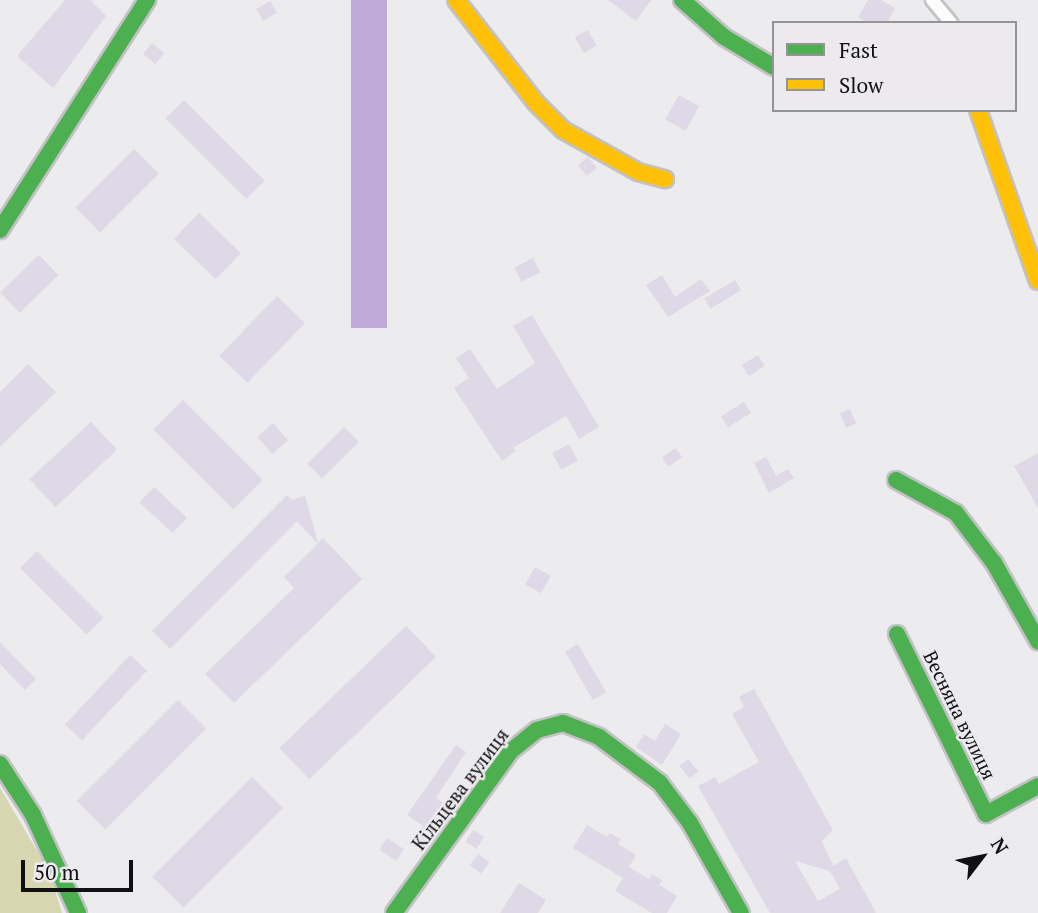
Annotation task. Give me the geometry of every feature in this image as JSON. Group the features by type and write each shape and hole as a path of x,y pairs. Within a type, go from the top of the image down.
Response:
{"street":[{"path":"0,230 147,0"},
{"path":"456,0 536,103 563,130 627,167 665,179"},
{"path":"682,0 724,37 772,65"},
{"path":"932,0 949,18"},
{"path":"979,112 1038,281"},
{"path":"897,480 956,513 994,563 1038,641"},
{"name":"Весняна вулиця","path":"897,634 986,814 1038,786"},
{"name":"Кільцева вулиця","path":"394,913 511,751 537,730 563,723 599,737 660,783 685,816 741,913"},
{"path":"0,764 33,815 78,913"}],"green space":[{"path":"0,788 49,871 62,913 0,913"}],"shaded area":[{"path":"351,0 387,0 387,328 351,328"}],"building":[{"path":"65,0 90,0 106,16 53,88 17,56"},
{"path":"608,0 651,0 636,21"},
{"path":"868,0 881,0 895,8 888,21 865,21 858,17"},
{"path":"270,1 277,13 263,21 256,9"},
{"path":"588,30 597,46 584,53 575,37"},
{"path":"152,43 164,53 155,64 143,54"},
{"path":"679,95 699,106 686,131 665,119"},
{"path":"184,100 265,181 246,199 166,118"},
{"path":"134,149 159,174 100,232 75,208"},
{"path":"588,157 597,168 587,176 578,165"},
{"path":"199,213 241,253 216,279 174,239"},
{"path":"39,255 58,275 20,313 0,293"},
{"path":"533,258 540,272 522,282 514,268"},
{"path":"662,275 675,297 701,279 710,291 668,317 646,285"},
{"path":"735,280 741,290 710,309 704,299"},
{"path":"277,296 305,323 247,383 219,356"},
{"path":"532,315 599,427 579,439 566,416 513,448 516,451 502,461 454,388 469,378 456,358 470,349 497,389 535,363 513,326"},
{"path":"758,355 765,366 749,376 742,365"},
{"path":"28,364 56,392 0,447 0,392"},
{"path":"183,400 263,480 233,510 153,430"},
{"path":"744,402 751,413 728,427 721,416"},
{"path":"850,409 856,424 846,428 840,413"},
{"path":"91,422 117,450 55,507 30,479"},
{"path":"273,423 288,440 272,454 257,437"},
{"path":"344,427 359,442 322,479 307,464"},
{"path":"569,444 578,461 561,470 552,453"},
{"path":"676,448 682,457 668,467 662,458"},
{"path":"1038,453 1038,508 1014,466"},
{"path":"766,457 776,476 788,469 794,478 769,493 754,463"},
{"path":"154,487 187,518 173,533 140,502"},
{"path":"287,495 292,500 305,496 318,543 323,538 362,579 234,703 205,674 294,588 284,577 318,544 297,521 170,649 152,631"},
{"path":"37,551 103,617 86,634 20,568"},
{"path":"535,567 551,576 541,593 525,584"},
{"path":"406,626 436,657 309,779 279,748"},
{"path":"0,642 36,679 25,690 0,664"},
{"path":"578,644 606,692 593,700 565,652"},
{"path":"130,655 147,671 82,740 65,724"},
{"path":"754,689 833,830 822,841 833,866 846,858 876,913 770,913 698,786 715,777 719,784 759,762 732,714 744,707 739,697","holes":["795,861 830,871 840,889 818,901"]},
{"path":"178,700 206,728 105,829 77,801"},
{"path":"665,724 681,734 662,765 636,747 644,734 655,741"},
{"path":"456,745 466,752 436,798 449,807 424,852 412,844 423,826 407,815"},
{"path":"688,759 698,771 690,778 680,766"},
{"path":"252,777 283,808 183,908 152,877"},
{"path":"587,825 607,837 610,833 621,839 618,844 636,855 629,867 649,879 652,874 662,880 659,885 677,896 667,913 652,913 615,891 623,878 573,848"},
{"path":"473,830 484,837 477,849 466,842"},
{"path":"387,838 404,849 396,861 379,850"},
{"path":"478,854 489,862 481,874 470,865"},
{"path":"519,883 546,900 538,913 500,913"}],"traffic: fast":[{"path":"0,230 147,0"},
{"path":"682,0 724,37 772,66"},
{"path":"896,480 956,513 994,563 1038,641"},
{"path":"897,634 986,814 1038,786"},
{"path":"394,913 511,751 537,730 563,723 599,737 660,783 690,823 741,913"},
{"path":"0,764 33,815 78,913"}],"traffic: slow":[{"path":"456,0 536,103 563,130 638,172 665,179"},
{"path":"979,112 1038,281"}]}
